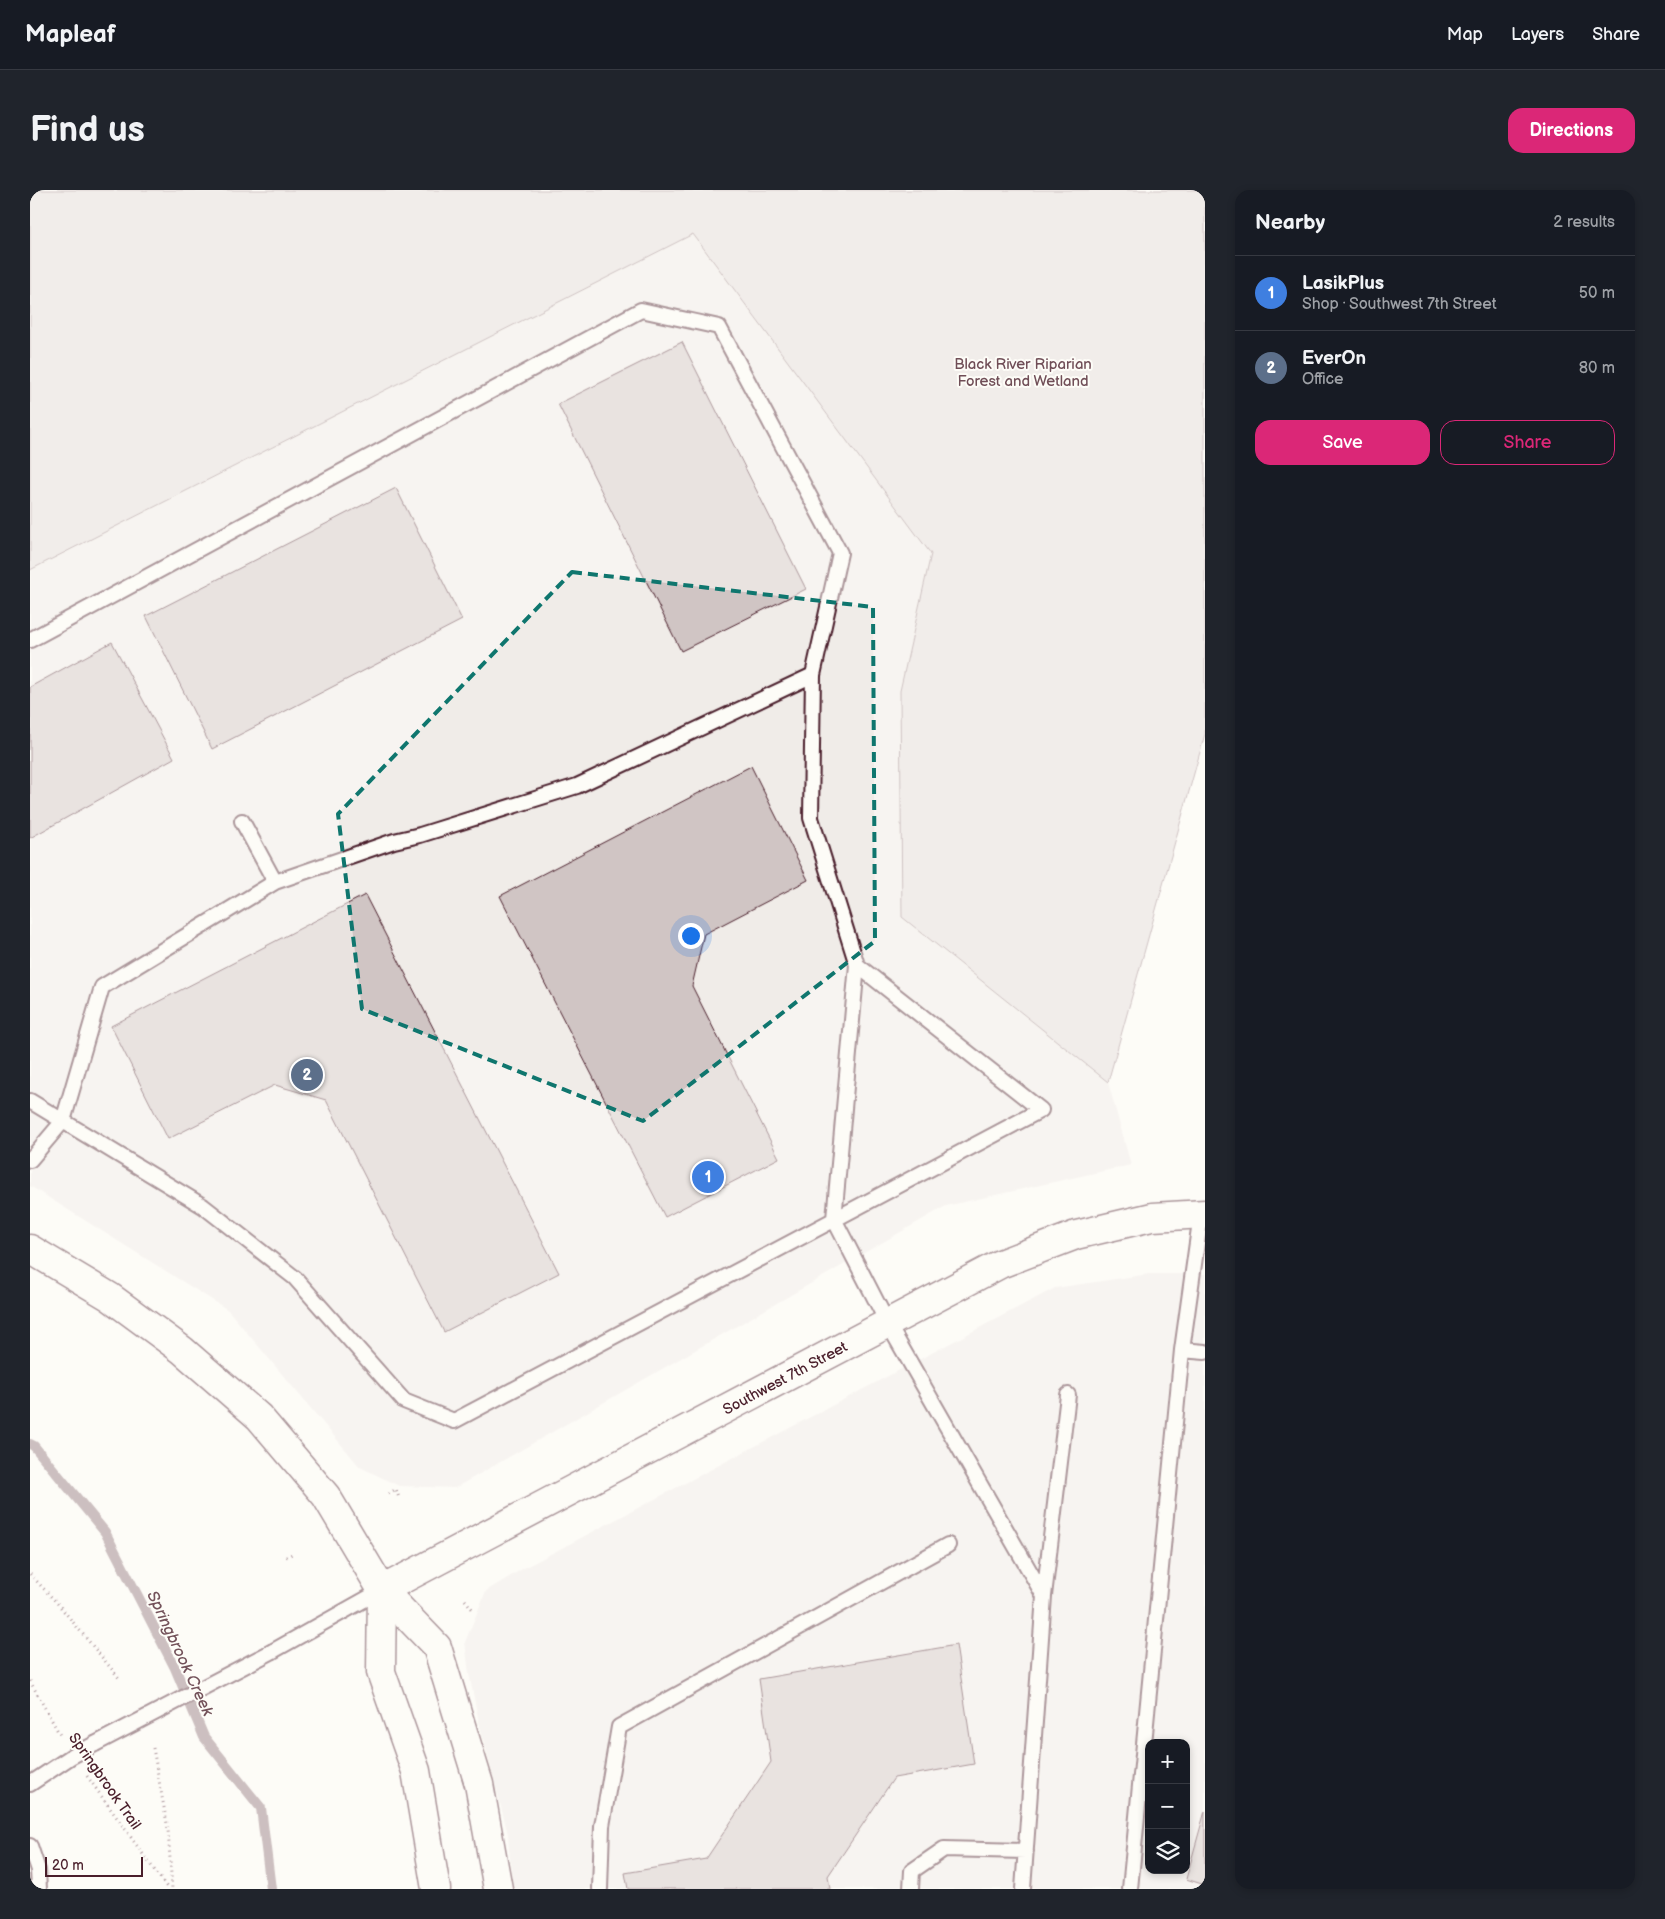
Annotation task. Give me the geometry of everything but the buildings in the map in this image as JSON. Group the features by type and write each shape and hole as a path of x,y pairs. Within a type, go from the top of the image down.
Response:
{"street":[{"name":"Southwest 7th Street","path":"382,1590 1000,1264 1076,1235 1152,1217 1203,1214"},
{"path":"30,1248 110,1297 182,1350 259,1417 326,1496 382,1590 437,1647 478,1784 498,1889"},
{"path":"382,1590 381,1672 416,1771 436,1889"}],"lane":[{"path":"30,640 640,310 719,327 840,553 813,675 811,818 857,965 834,1219 888,1324 1044,1596"},
{"path":"30,1160 63,1121 102,987 275,882 394,841 420,835 577,786 813,675"},
{"path":"242,821 275,882"},
{"path":"30,1101 204,1206 295,1278 404,1401 454,1421 1041,1110 857,965"},
{"path":"1130,1889 1182,1350 1203,1214"},
{"path":"1182,1350 1205,1352"},
{"path":"1023,1889 1044,1596 1068,1395"},
{"path":"600,1889 602,1826 619,1727 948,1545"},
{"path":"30,1784 72,1756 273,1651 382,1590"},
{"path":"30,1846 38,1870 39,1889"},
{"path":"911,1889 912,1871 944,1849 1026,1851"}],"path":[{"path":"389,1494 396,1489 400,1498"},
{"path":"286,1557 292,1554"},
{"path":"30,1574 58,1604 119,1678"},
{"path":"465,1600 473,1610"},
{"name":"Springbrook Trail","path":"30,1681 72,1756 168,1889"},
{"name":"Springbrook Trail","path":"153,1748 168,1829 172,1889"}],"highlighted area":[{"path":"572,572 873,607 875,941 643,1121 362,1009 338,814"}],"shaded area":[{"path":"693,234 931,554 900,691 902,917 1108,1082 1131,1165 946,1206 455,1488 399,1486 360,1467 228,1310 30,1186 30,570"},
{"path":"1149,1274 1205,1274 1205,1889 512,1889 508,1834 480,1727 469,1674 465,1642 486,1591 524,1568 1055,1288"}],"green space":[{"name":"Black River Riparian Forest and Wetland","path":"30,190 1205,190 1205,734 1108,1082 902,917 900,691 931,554 693,234 30,570"}],"waterway":[{"name":"Springbrook Creek","path":"30,1444 34,1446 105,1532 175,1668 204,1737 261,1808 271,1889"}],"place":[{"name":"EverOn","path":"307,1075"},
{"name":"LasikPlus","path":"708,1177"}]}
